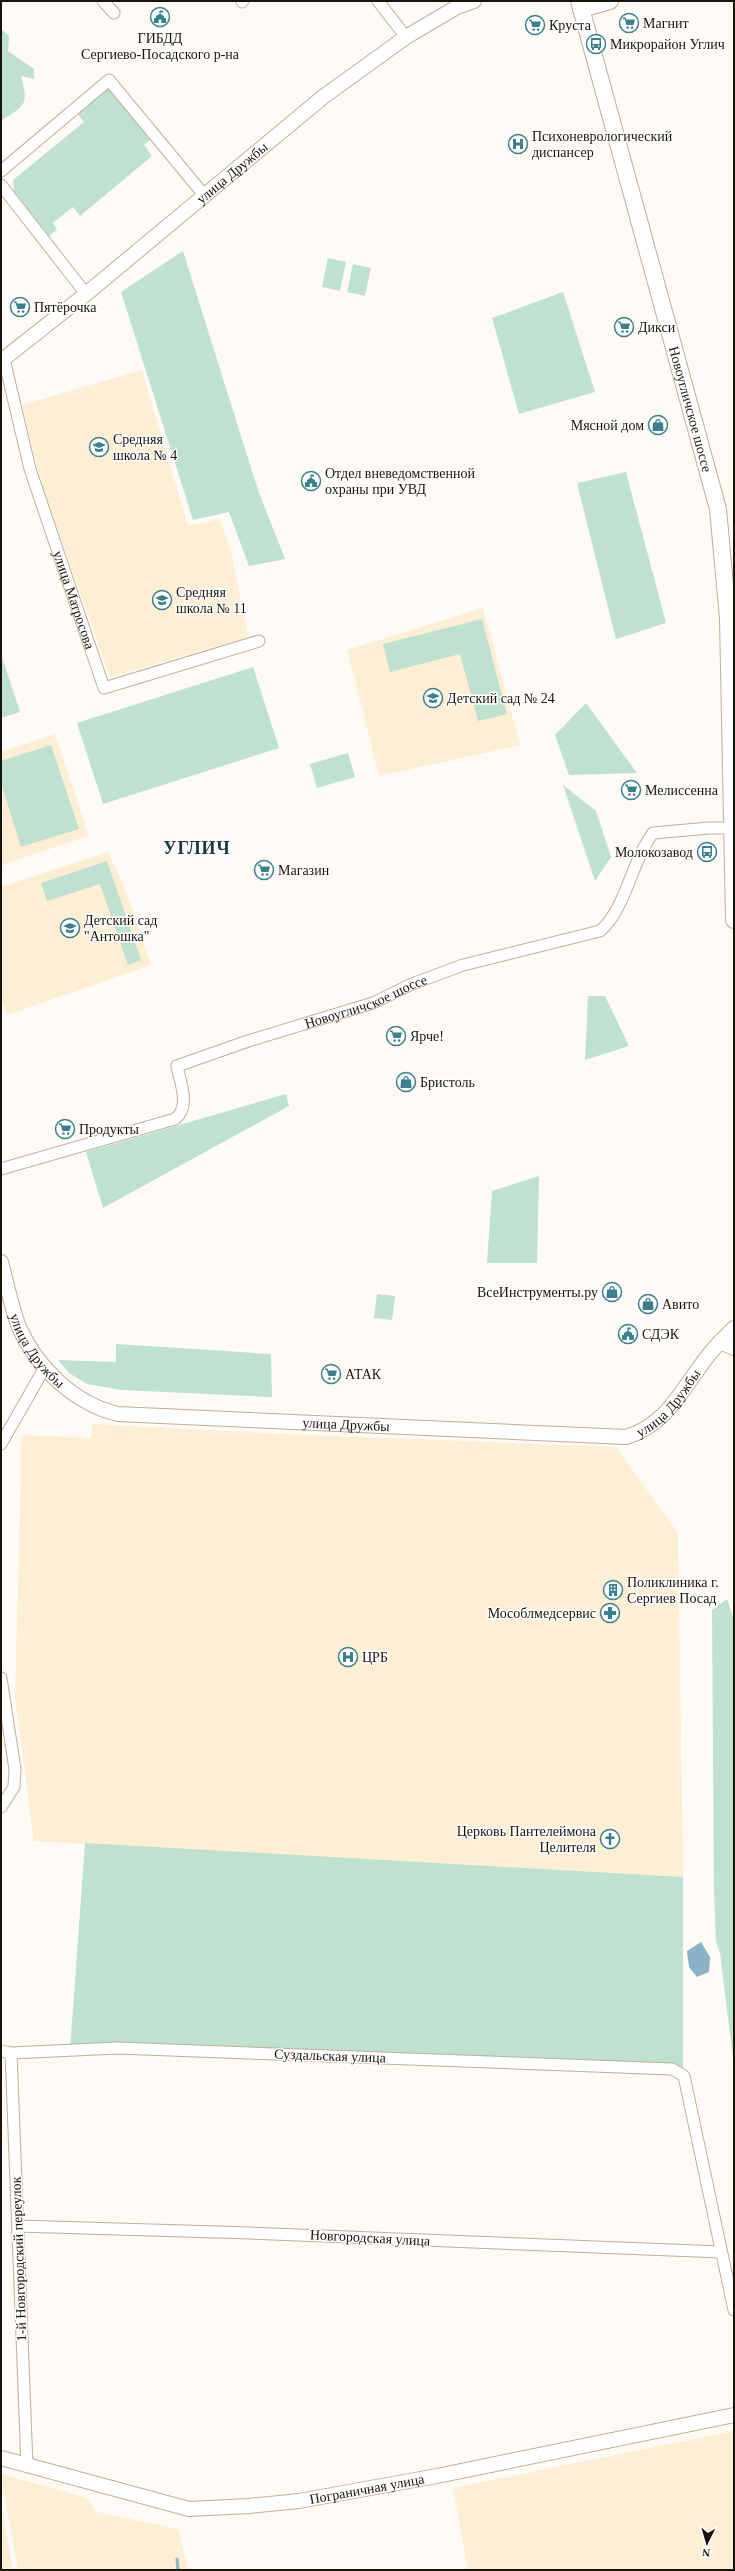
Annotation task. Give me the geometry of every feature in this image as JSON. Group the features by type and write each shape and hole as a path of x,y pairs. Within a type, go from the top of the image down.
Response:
{"main road":[{"path":"580,5 610,1"},
{"name":"Новоугличское шоссе","path":"580,5 718,509 728,618 734,920"}],"street":[{"path":"103,1 114,13"},
{"path":"378,1 406,37"},
{"name":"улица Дружбы","path":"2,358 86,294 323,97 406,37 457,7 474,1"},
{"path":"1,172 109,80 204,195"},
{"path":"1,185 86,294"},
{"name":"улица Матросова","path":"2,358 30,469 104,688 259,640"},
{"name":"Новоугличское шоссе","path":"1,1168 175,1119 181,1114 184,1102 177,1066 248,1041 373,1003 412,984 463,965 600,931 610,922 637,860 653,833 709,828 732,828"},
{"name":"улица Дружбы","path":"1,1262 19,1327 46,1367 68,1390 84,1402 118,1414 626,1437 643,1432 657,1422 720,1342 734,1328"},
{"path":"720,1342 734,1348"},
{"path":"1,1444 46,1367"},
{"path":"1,1678 15,1769 14,1787 1,1807"},
{"name":"Суздальская улица","path":"6,2052 117,2048 658,2067 672,2069 684,2076 721,2252"},
{"name":"1-й Новгородский переулок","path":"6,2052 18,2226 28,2466"},
{"name":"Новгородская улица","path":"18,2226 250,2233 721,2252"},
{"path":"721,2252 734,2310"},
{"name":"Пограничная улица","path":"1,2458 189,2509 249,2506 299,2501 438,2476 734,2415"}],"shaded area":[{"path":"142,370 188,526 220,519 232,556 248,637 110,677 43,489 22,405"},
{"name":"Детский сад № 24","path":"483,608 520,745 379,776 347,650"},
{"path":"55,734 89,836 1,865 1,752"},
{"name":"Детский сад \"Антошка\"","path":"108,852 126,891 151,965 7,1015 1,998 1,887"},
{"name":"ЦРБ","path":"92,1424 284,1434 616,1447 678,1533 683,1877 34,1841 15,1698 22,1435 91,1438"},
{"path":"734,2431 734,2570 468,2570 453,2488"},
{"path":"1,2474 87,2498 97,2512 178,2529 188,2570 18,2570"},
{"path":"1,2505 13,2570 1,2570"}],"green space":[{"path":"1,29 9,36 8,51 34,69 34,79 21,76 25,93 23,104 20,108 1,121"},
{"path":"106,90 113,90 152,138 144,145 152,156 80,216 73,207 53,223 57,230 49,236 14,191 13,180 84,122 76,112"},
{"path":"183,251 258,490 285,559 249,566 229,512 193,520 121,292"},
{"path":"328,258 346,262 340,291 322,287"},
{"path":"353,264 371,268 365,296 347,292"},
{"path":"563,292 595,392 519,414 492,318"},
{"path":"626,472 666,623 616,639 577,483"},
{"path":"482,619 507,714 478,721 460,654 390,672 383,644"},
{"path":"1,654 20,712 1,718"},
{"path":"253,667 279,748 103,804 77,723"},
{"path":"586,703 637,773 569,775 555,735"},
{"path":"51,745 79,829 21,847 1,783 1,761"},
{"path":"348,753 355,777 317,788 310,764"},
{"path":"563,785 596,811 611,857 595,881"},
{"path":"107,861 141,960 128,965 100,884 47,901 41,883"},
{"path":"588,996 605,996 629,1046 585,1060"},
{"path":"286,1094 289,1106 103,1208 86,1152"},
{"path":"539,1176 537,1263 487,1263 492,1191"},
{"path":"377,1294 395,1296 392,1320 374,1318"},
{"path":"116,1344 271,1354 272,1397 122,1390 87,1384 69,1373 58,1360 116,1362"},
{"path":"727,1599 734,1620 734,2066 720,1953 716,1941 714,1892 712,1610"},
{"path":"85,1843 683,1877 683,2068 70,2050"}],"water":[{"path":"701,1942 710,1957 709,1972 697,1977 689,1967 687,1951"}],"waterway":[{"path":"177,2559 178,2570"}],"place":[{"name":"ГИБДД Сергиево-Посадского р-на","path":"160,17"},
{"name":"Магнит","path":"629,23"},
{"name":"Круста","path":"535,25"},
{"name":"Микрорайон Углич","path":"596,44"},
{"name":"Психоневрологический диспансер","path":"518,144"},
{"name":"Пятёрочка","path":"20,307"},
{"name":"Дикси","path":"624,327"},
{"name":"Мясной дом","path":"658,425"},
{"name":"Средняя школа № 4","path":"99,447"},
{"name":"Отдел вневедомственной охраны при УВД","path":"311,481"},
{"name":"Средняя школа № 11","path":"162,600"},
{"name":"Детский сад № 24","path":"433,698"},
{"name":"Мелиссенна","path":"631,790"},
{"name":"Молокозавод","path":"707,852"},
{"name":"Магазин","path":"264,870"},
{"name":"Детский сад \"Антошка\"","path":"70,928"},
{"name":"Ярче!","path":"396,1036"},
{"name":"Бристоль","path":"406,1082"},
{"name":"Продукты","path":"65,1129"},
{"name":"ВсеИнструменты.ру","path":"612,1292"},
{"name":"Авито","path":"648,1304"},
{"name":"СДЭК","path":"628,1334"},
{"name":"АТАК","path":"331,1374"},
{"name":"Поликлиника г. Сергиев Посад","path":"613,1590"},
{"name":"Мособлмедсервис","path":"610,1613"},
{"name":"ЦРБ","path":"348,1657"},
{"name":"Церковь Пантелеймона Целителя","path":"610,1839"}],"district":[{"name":"УГЛИЧ","path":"197,848"}]}
